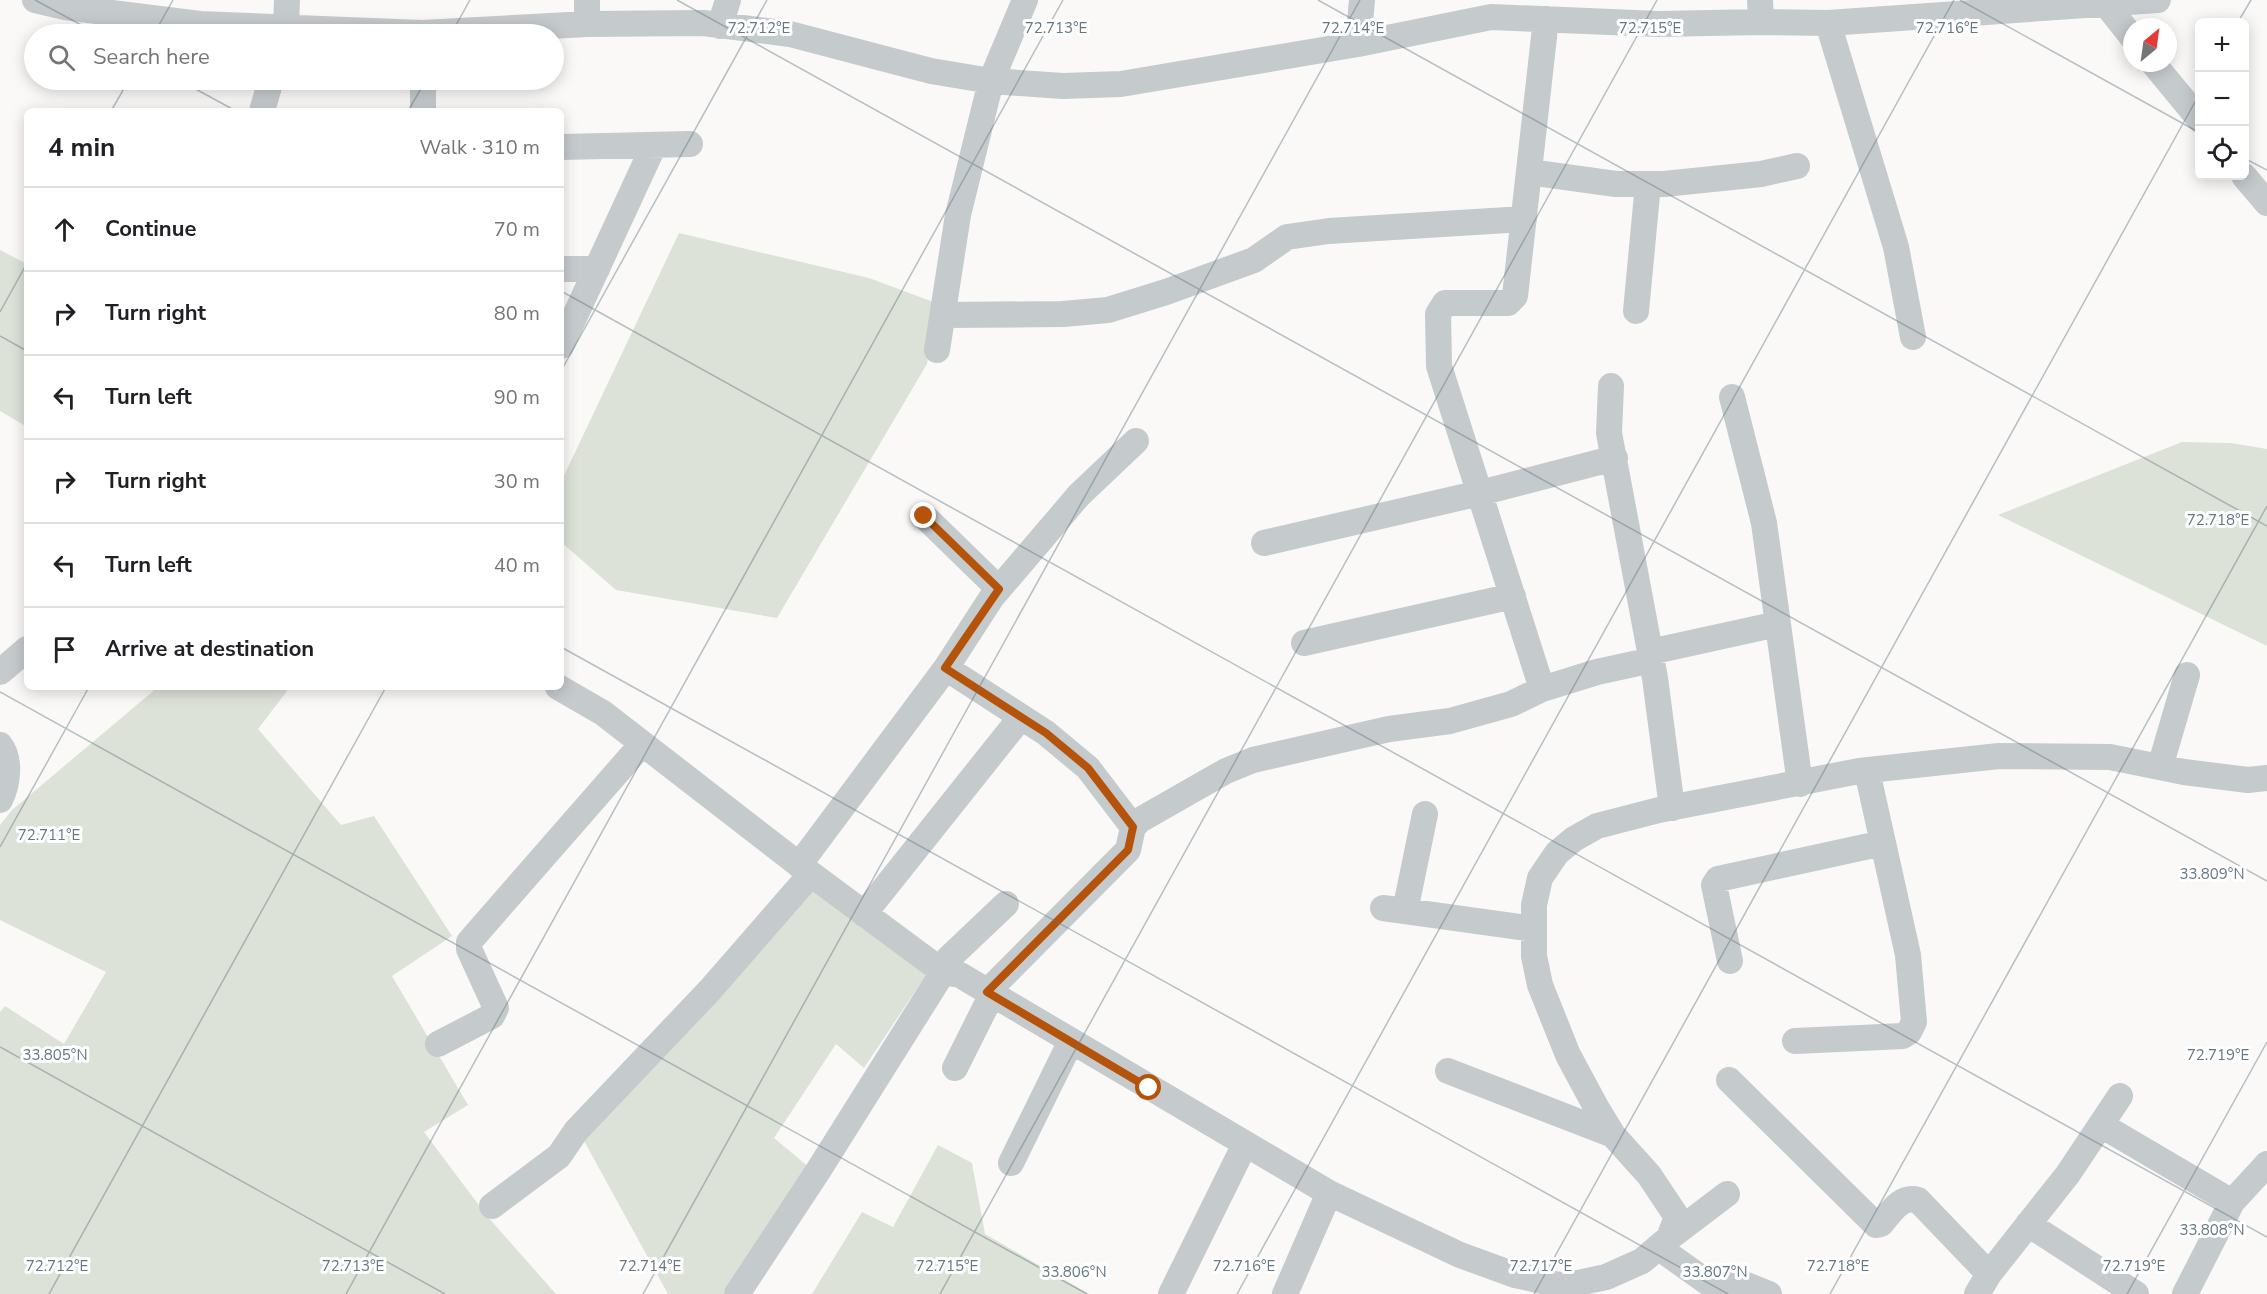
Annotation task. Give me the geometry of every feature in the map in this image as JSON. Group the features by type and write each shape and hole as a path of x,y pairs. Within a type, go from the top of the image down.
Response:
{"street":[{"path":"35,0 65,8 200,24"},
{"path":"285,24 287,0"},
{"path":"720,26 729,0"},
{"path":"937,350 958,215 992,81 1025,0"},
{"path":"1358,44 1362,0"},
{"path":"497,24 587,12 703,23 790,34 931,71 992,81 1063,86 1121,84 1358,44 1491,17 1658,24 1761,11 1828,23 2158,0"},
{"path":"2105,2 2123,25"},
{"path":"1542,689 1438,366 1438,314 1444,303 1508,303 1515,296 1546,19"},
{"path":"1828,23 1896,247 1914,337"},
{"path":"2160,72 2195,115"},
{"path":"263,108 268,90"},
{"path":"423,90 423,108"},
{"path":"564,147 690,144"},
{"path":"564,340 654,145"},
{"path":"1529,172 1616,184 1648,184 1761,174 1797,166"},
{"path":"2247,180 2267,203"},
{"path":"1636,311 1648,184"},
{"path":"943,315 1063,314 1108,310 1254,260 1287,237 1329,231 1524,219"},
{"path":"564,269 597,269"},
{"path":"1611,386 1609,433 1651,656 1672,808"},
{"path":"1732,397 1764,523 1800,784"},
{"path":"492,1206 559,1156 576,1131 711,990 805,870 999,589 1079,495 1136,441"},
{"path":"1264,543 1480,493 1615,458"},
{"path":"924,516 999,589"},
{"path":"1304,643 1513,596"},
{"path":"955,1068 989,993 1128,850 1133,827 1140,820 1226,771 1253,760 1389,729 1450,721 1511,705 1542,689 1597,672 1778,624"},
{"path":"0,672 24,652"},
{"path":"945,668 1046,733 1088,768 1133,827"},
{"path":"2160,767 2187,675"},
{"path":"563,690 603,713 805,870 944,972 960,975 1329,1193 1460,1255 1560,1289 1606,1277 1642,1261 1727,1194"},
{"path":"864,914 1021,717"},
{"path":"438,1044 492,1016 496,1008 469,949 470,942 642,744"},
{"path":"0,745 6,753 8,767 0,800"},
{"path":"1664,1243 1677,1216 1648,1175 1614,1135 1568,1055 1540,985 1536,966 1534,905 1540,878 1557,853 1574,838 1597,826 1672,808 1867,771 2000,756 2110,757 2248,780 2267,778"},
{"path":"1795,1041 1903,1036 1909,1032 1914,1022 1908,955 1867,771"},
{"path":"1425,814 1394,909 1534,929"},
{"path":"1730,961 1714,885 1718,879 1883,843"},
{"path":"737,1294 944,972 949,958 1006,904"},
{"path":"1011,1163 1071,1041"},
{"path":"1448,1071 1614,1135"},
{"path":"1729,1080 1876,1225 1881,1224 1899,1203 1911,1198 1918,1200 1983,1284 2067,1174 2120,1096"},
{"path":"2101,1125 2232,1202"},
{"path":"1171,1294 1245,1144"},
{"path":"2185,1294 2232,1202 2267,1164"},
{"path":"1285,1294 1329,1193"},
{"path":"2028,1224 2136,1294"},
{"path":"1664,1243 1707,1281 1739,1282 1769,1294"}],"shaded area":[{"path":"679,233 869,278 936,303 927,364 777,618 616,590 564,545 564,476"},
{"path":"0,250 24,262 24,425 0,411"},
{"path":"2182,442 2231,443 2267,449 2267,646 1998,515"},
{"path":"154,690 287,691 258,729 341,825 374,816 452,936 392,976 468,1105 424,1132 487,1216 556,1294 0,1294 0,1012 5,1006 64,1044 106,972 0,920 0,825 12,810"},
{"path":"811,889 926,975 864,1068 836,1044 774,1138 810,1168 725,1294 668,1294 583,1139"},
{"path":"938,1145 972,1163 985,1234 1089,1294 812,1294 862,1212 893,1227"}],"route":[{"path":"924,516 999,589 945,668 1046,733 1088,768 1133,827 1128,850 987,992 1149,1088"}]}
